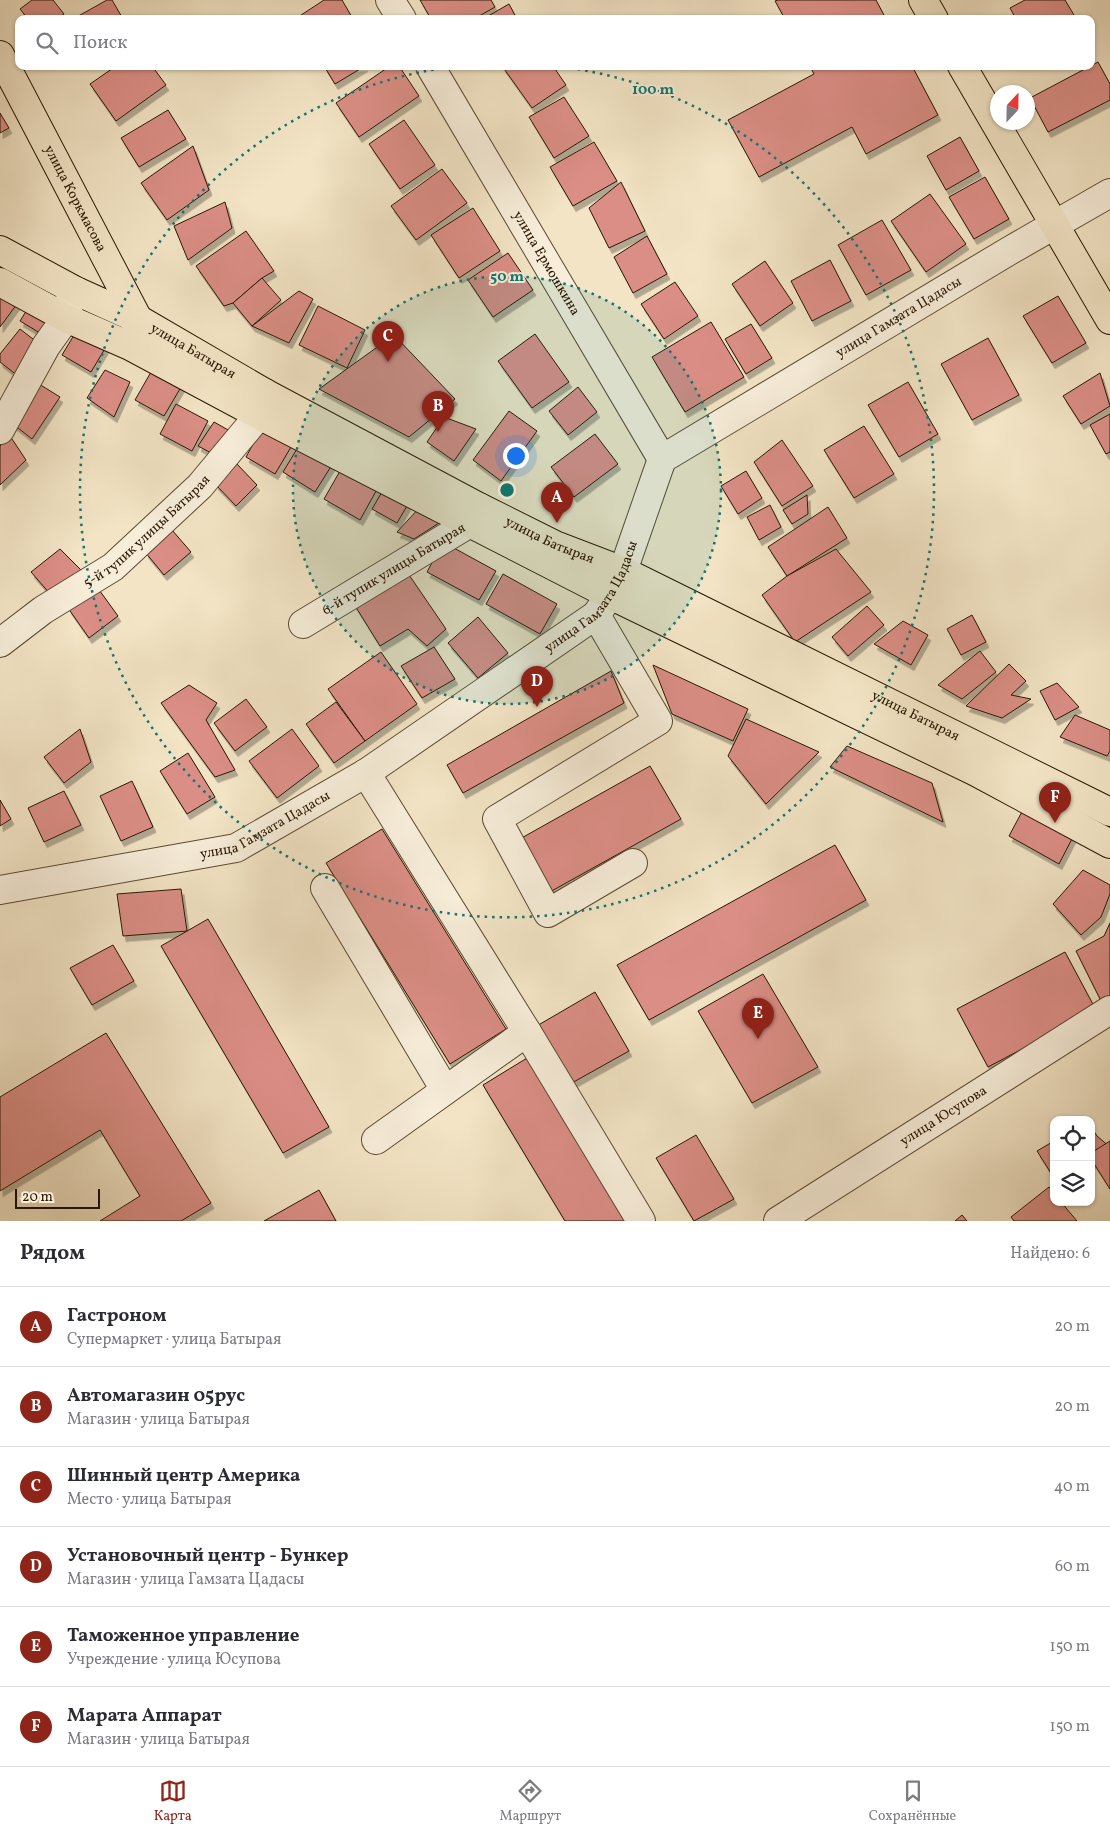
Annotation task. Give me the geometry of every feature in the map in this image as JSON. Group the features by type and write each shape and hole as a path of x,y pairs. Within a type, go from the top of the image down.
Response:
{"main road":[{"path":"924,0 932,15"},
{"name":"улица Коркмасова","path":"0,55 138,319"},
{"path":"964,70 1110,320"},
{"name":"улица Батырая","path":"0,250 76,291 138,319 262,404"},
{"name":"улица Батырая","path":"0,282 66,318 262,404 474,515 603,605 976,772 1110,844"},
{"path":"130,346 138,319"},
{"name":"улица Батырая","path":"474,515 623,571 1110,812"}],"street":[{"path":"390,0 399,15"},
{"name":"улица Ермошкина","path":"432,70 662,459"},
{"name":"улица Гамзата Цадасы","path":"0,890 236,848 366,773 603,605 623,571 662,459 1110,193"},
{"path":"0,430 46,346 66,318 70,300 76,291"},
{"name":"5-й тупик улицы Батырая","path":"0,643 43,610 113,567 200,486 262,404"},
{"name":"6-й тупик улицы Батырая","path":"303,624 474,515"},
{"path":"603,605 658,721 496,819 548,913 633,863"},
{"path":"366,773 527,1032 641,1221"},
{"path":"325,888 445,1090"},
{"name":"улица Юсупова","path":"778,1221 1110,1010"},
{"path":"376,1140 527,1032"}],"building":[{"path":"32,0 53,0 64,14 25,15 20,9"},
{"path":"107,0 112,0 121,15 80,15"},
{"path":"324,0 342,0 351,15 301,15"},
{"path":"420,0 491,0 495,7 481,15 429,15"},
{"path":"876,0 884,15 783,15 775,1"},
{"path":"1025,0 1065,0 1074,15 1014,15 1010,8"},
{"path":"509,4 515,15 490,15"},
{"path":"1098,62 1110,84 1110,100 1048,132 1035,107 1035,95 1083,70 1095,70 1095,64"},
{"path":"110,70 155,70 166,85 116,121 90,84"},
{"path":"326,70 358,70 335,84"},
{"path":"384,70 402,70 419,96 359,137 336,103"},
{"path":"505,70 556,70 566,85 532,108"},
{"path":"812,70 914,70 938,115 866,154 852,127 759,177 728,120 814,74"},
{"path":"564,97 589,136 554,158 529,117"},
{"path":"168,110 186,139 139,167 121,138"},
{"path":"0,113 9,128 0,133"},
{"path":"404,120 435,165 400,189 369,144"},
{"path":"960,137 979,171 946,190 927,156"},
{"path":"594,142 617,181 573,206 550,167"},
{"path":"193,146 209,190 167,220 141,183"},
{"path":"442,169 467,203 416,240 391,206"},
{"path":"985,177 1009,219 974,239 949,197"},
{"path":"621,182 645,231 609,248 589,208"},
{"path":"930,194 966,244 926,272 891,221"},
{"path":"225,202 232,228 188,260 174,226"},
{"path":"473,208 500,251 459,278 431,235"},
{"path":"882,220 911,270 866,295 838,245"},
{"path":"246,231 274,271 262,278 233,303 224,306 196,266"},
{"path":"647,236 667,274 633,293 614,257"},
{"path":"508,253 533,290 493,317 468,280"},
{"path":"830,260 851,301 812,321 791,281"},
{"path":"765,261 793,303 760,326 732,284"},
{"path":"262,278 281,300 252,326 233,303"},
{"path":"675,282 698,316 664,339 641,304"},
{"path":"299,291 313,299 289,343 252,326"},
{"path":"0,295 17,304 0,327"},
{"path":"1058,296 1086,343 1052,363 1023,316"},
{"path":"35,297 55,309 40,333 20,321"},
{"path":"318,306 365,330 347,368 299,345"},
{"path":"711,322 744,377 685,412 652,357"},
{"path":"751,324 772,358 746,374 725,339"},
{"path":"80,325 109,342 91,372 62,355"},
{"path":"20,329 42,346 18,376 0,362 0,354"},
{"path":"535,334 569,382 532,408 498,361"},
{"path":"394,335 455,399 409,437 319,389"},
{"path":"988,338 1019,395 972,420 941,364"},
{"path":"155,365 184,382 164,416 135,400"},
{"path":"105,370 130,382 114,417 87,398"},
{"path":"1100,373 1110,406 1081,424 1063,396"},
{"path":"908,382 938,434 899,457 868,405"},
{"path":"39,384 60,397 32,439 13,424"},
{"path":"578,387 597,412 568,435 549,411"},
{"path":"176,404 208,421 192,451 160,434"},
{"path":"509,411 537,431 501,481 473,460"},
{"path":"1110,414 1110,452 1106,454 1090,425"},
{"path":"444,417 476,429 454,461 427,442"},
{"path":"214,422 230,431 215,455 198,446"},
{"path":"264,424 294,442 275,474 246,457"},
{"path":"864,426 894,474 854,498 824,450"},
{"path":"595,434 618,464 574,497 551,467"},
{"path":"10,436 26,460 0,485 0,446"},
{"path":"303,439 335,460 315,492 283,472"},
{"path":"782,440 813,486 782,506 754,462"},
{"path":"236,463 257,485 236,506 215,484"},
{"path":"344,464 380,484 360,520 324,499"},
{"path":"746,471 762,498 738,514 721,486"},
{"path":"386,485 411,499 397,523 372,509"},
{"path":"807,495 808,514 792,524 783,510"},
{"path":"770,505 781,527 759,540 747,517"},
{"path":"420,507 439,523 414,539 397,532"},
{"path":"828,507 847,538 787,576 768,547"},
{"path":"172,530 191,552 164,575 145,552"},
{"path":"443,542 496,571 479,600 427,572"},
{"path":"60,549 81,570 51,595 31,572"},
{"path":"836,549 871,592 795,642 762,595 787,576"},
{"path":"405,569 446,629 427,646 408,629 380,646 352,601"},
{"path":"503,574 557,604 540,634 486,604"},
{"path":"97,587 118,616 89,638 68,608"},
{"path":"867,606 884,625 848,656 832,637"},
{"path":"972,615 986,642 961,655 947,629"},
{"path":"478,617 508,653 478,678 448,643"},
{"path":"903,621 928,635 911,665 874,644"},
{"path":"434,647 455,679 422,698 401,666"},
{"path":"980,651 996,672 962,699 938,685"},
{"path":"381,652 417,704 365,741 328,689"},
{"path":"1009,664 1026,681 1011,695 1031,699 1002,718 966,706"},
{"path":"653,665 748,709 733,741 672,714"},
{"path":"611,671 624,703 463,793 447,765"},
{"path":"1057,683 1079,707 1055,720 1040,691"},
{"path":"189,685 217,703 206,720 235,770 215,777 161,703"},
{"path":"246,699 267,727 235,751 214,723"},
{"path":"336,702 365,741 334,763 306,724"},
{"path":"1075,715 1110,730 1110,751 1107,756 1060,737"},
{"path":"746,719 819,752 766,804 728,756"},
{"path":"80,729 91,762 64,783 44,757"},
{"path":"292,729 319,766 277,798 249,761"},
{"path":"847,746 932,783 943,822 830,767"},
{"path":"188,753 215,797 187,814 160,771"},
{"path":"650,766 681,819 548,893 518,840"},
{"path":"132,781 153,827 121,841 100,796"},
{"path":"64,791 81,825 44,842 28,808"},
{"path":"0,800 11,819 0,826"},
{"path":"1024,808 1074,835 1059,864 1009,836"},
{"path":"382,829 506,1029 450,1064 326,863"},
{"path":"835,845 866,900 649,1020 617,965"},
{"path":"1083,870 1110,885 1110,894 1101,917 1081,935 1053,904"},
{"path":"181,889 187,931 123,936 117,894"},
{"path":"208,919 329,1127 283,1153 161,946"},
{"path":"1110,923 1110,1004 1104,1007 1076,951 1104,936"},
{"path":"113,945 134,981 92,1005 70,968"},
{"path":"1065,952 1096,1010 988,1067 957,1009"},
{"path":"763,974 818,1067 752,1103 698,1011"},
{"path":"595,992 629,1051 570,1084 535,1027"},
{"path":"106,1033 211,1203 181,1221 100,1221 140,1196 100,1130 0,1191 0,1097"},
{"path":"532,1055 633,1221 565,1221 483,1085"},
{"path":"1095,1133 1110,1147 1110,1153 1095,1162"},
{"path":"696,1135 734,1199 694,1221 656,1158"},
{"path":"1110,1141 1110,1189 1095,1165 1095,1150"},
{"path":"1050,1143 1050,1172 1037,1151"},
{"path":"1049,1187 1050,1206 1064,1206 1077,1221 1014,1221 1011,1217"},
{"path":"319,1190 336,1221 264,1221"},
{"path":"962,1215 967,1221 955,1221"}],"place":[{"name":"Шинный центр Америка","path":"388,362"},
{"name":"Автомагазин 05рус","path":"438,432"},
{"name":"Гастроном","path":"557,523"},
{"name":"Установочный центр - Бункер","path":"537,707"},
{"name":"Марата Аппарат","path":"1055,823"},
{"name":"Таможенное управление","path":"758,1039"}]}
